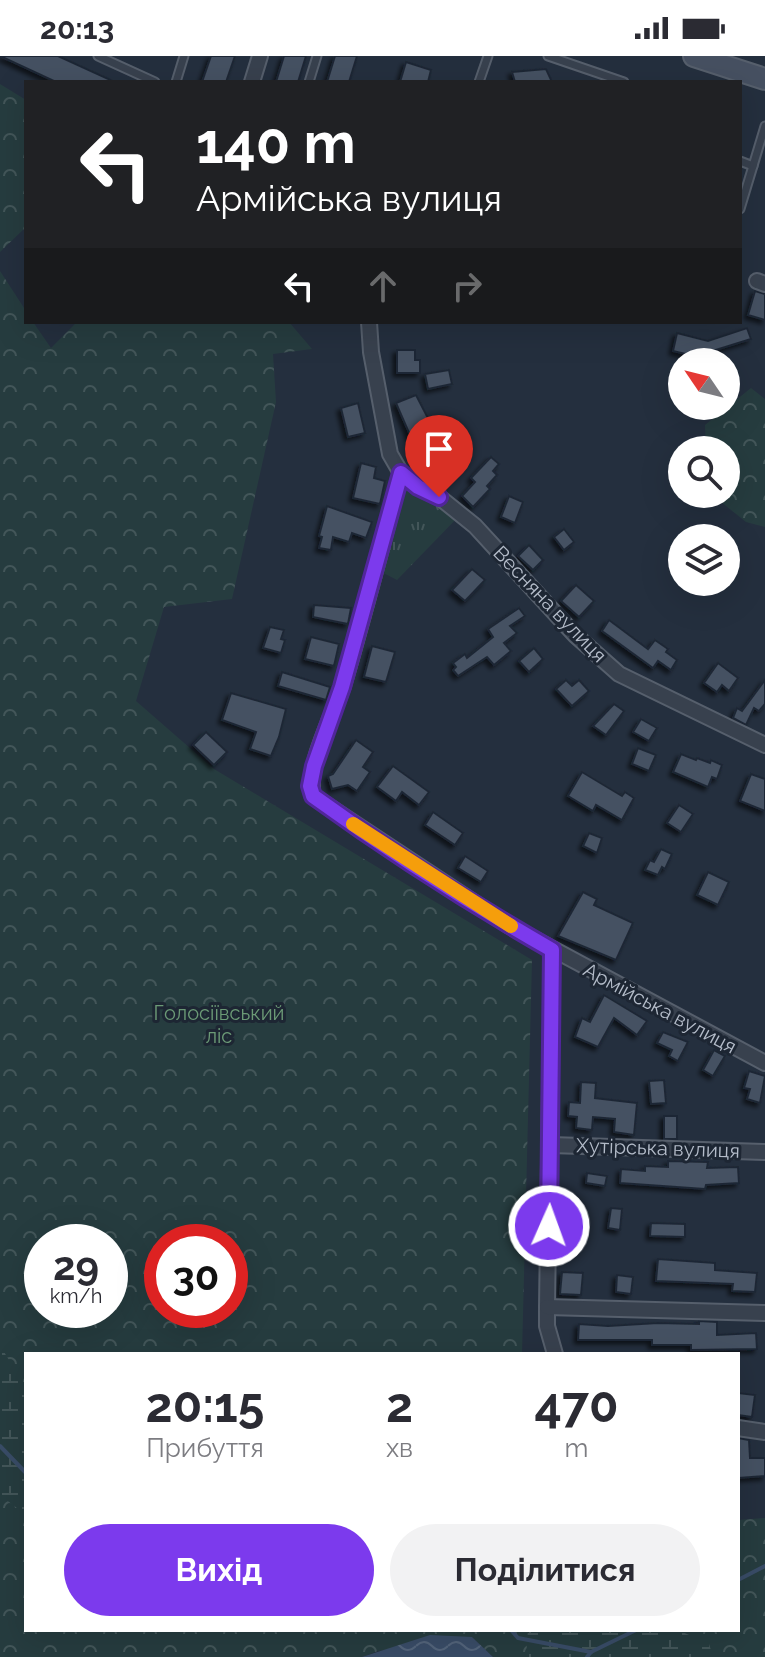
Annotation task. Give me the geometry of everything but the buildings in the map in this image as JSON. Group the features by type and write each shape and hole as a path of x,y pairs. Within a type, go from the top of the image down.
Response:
{"main road":[{"path":"694,56 765,79"}],"street":[{"path":"253,80 260,56"},
{"path":"369,324 371,352 390,454 401,473"},
{"name":"Весняна вулиця","path":"401,473 418,487 439,497 475,526 575,635 619,674 765,745"},
{"name":"Армійська вулиця","path":"401,473 346,672 314,766 310,786 313,796 455,892 552,950 765,1063"},
{"path":"552,950 547,1326 554,1352"},
{"name":"Хутірська вулиця","path":"551,1145 765,1152"},
{"path":"547,1307 765,1313"},
{"path":"740,1428 765,1432"}],"lane":[{"path":"98,56 151,80"},
{"path":"177,80 184,56"},
{"path":"310,80 317,56"},
{"path":"480,80 488,56"},
{"path":"548,56 618,80"},
{"path":"742,202 765,126"},
{"path":"742,162 753,166"}],"green space":[{"path":"0,84 24,99 24,229 0,252"},
{"name":"Голосіївський ліс","path":"0,271 24,308 24,324 34,324 51,348 75,324 291,324 312,349 273,354 276,402 232,599 164,607 136,701 214,769 532,960 522,1352 24,1352 24,1632 740,1632 740,1520 765,1518 765,1657 493,1657 472,1637 378,1651 362,1657 0,1657"},
{"path":"751,388 765,399 765,527 746,522 728,508 740,508 740,436 705,436 705,425 711,420 740,420 740,397"},
{"path":"418,487 461,514 397,580 376,569 396,492"},
{"path":"0,1345 24,1386 24,1513 0,1495"},
{"path":"528,1632 682,1632 709,1644 713,1657 526,1657"}],"water":[{"path":"430,1635 472,1637 493,1657 362,1657"}],"waterway":[{"path":"0,1446 24,1471"},
{"path":"740,1579 765,1566"},
{"path":"513,1632 518,1638 591,1652"},
{"path":"587,1657 591,1652 632,1632"}],"slow traffic":[{"path":"353,824 511,926"}],"route":[{"path":"439,497 418,487 401,473 342,687 310,786 313,796 337,813 455,892 552,950 549,1226"}]}
